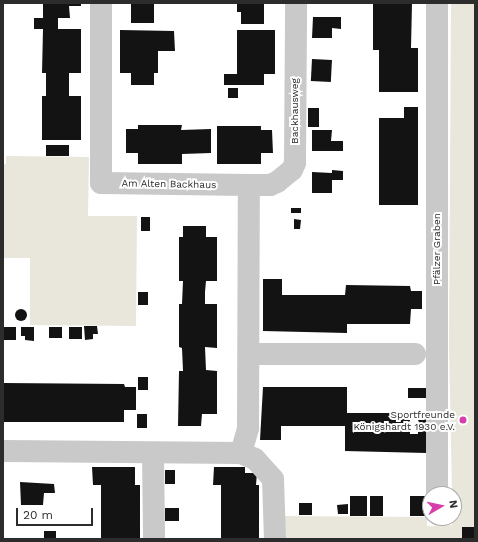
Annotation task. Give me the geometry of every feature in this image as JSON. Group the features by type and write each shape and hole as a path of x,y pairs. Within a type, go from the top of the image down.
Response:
{"street":[{"name":"Am Alten Backhaus","path":"101,3 101,183 249,185"},
{"name":"Backhausweg","path":"249,185 270,185 277,182 292,170 295,164 296,3"},
{"name":"Pfälzer Graben","path":"437,3 438,486"},
{"path":"241,453 248,428 250,354 249,185"},
{"path":"250,354 415,354"},
{"path":"3,451 241,453 255,459 273,479 275,539"},
{"path":"153,453 154,539"}],"shaded area":[{"path":"451,3 475,3 475,539 281,539 280,516 422,517 422,526 462,526 462,486 452,486 449,344"},
{"path":"6,156 89,157 88,216 137,216 136,326 30,325 30,258 3,258 3,164 6,164"}],"building":[{"path":"43,3 81,3 81,6 69,6 70,18 58,18 58,29 81,29 81,73 69,73 69,96 81,96 81,140 42,140 42,96 46,96 46,73 42,73 43,29 34,29 34,18 43,18"},
{"path":"131,3 154,3 154,23 131,23"},
{"path":"237,3 264,3 264,24 241,24 241,12 237,12"},
{"path":"373,3 412,3 411,48 418,48 418,92 379,92 379,50 373,50"},
{"path":"313,17 341,17 341,29 332,28 332,38 312,38"},
{"path":"120,30 174,31 175,51 158,51 158,73 154,73 154,85 131,85 131,73 120,73"},
{"path":"237,30 275,30 275,74 264,74 264,85 224,85 224,74 237,74"},
{"path":"312,59 332,60 331,82 311,81"},
{"path":"228,88 238,88 238,98 228,98"},
{"path":"404,107 418,107 418,205 379,205 379,118 404,118"},
{"path":"308,108 319,108 319,127 308,127"},
{"path":"138,125 182,125 181,130 211,129 211,153 182,154 182,164 138,164 138,153 126,153 126,129 138,129"},
{"path":"217,126 261,126 261,130 272,130 273,153 261,153 261,164 217,164"},
{"path":"312,130 332,130 331,141 343,141 343,151 312,151"},
{"path":"46,145 69,145 69,156 46,156"},
{"path":"332,170 343,171 343,180 332,180 332,193 312,193 312,172 332,173"},
{"path":"291,208 301,208 301,213 291,213"},
{"path":"141,217 150,217 150,231 141,231"},
{"path":"294,219 301,220 300,229 294,229"},
{"path":"183,226 206,226 206,237 217,237 217,281 206,281 205,304 217,304 217,348 205,347 206,370 217,371 217,414 202,414 201,426 178,426 179,371 183,371 182,348 179,347 179,304 182,304 183,281 179,281 179,237 183,237"},
{"path":"263,279 282,279 282,295 345,295 346,285 410,286 411,291 422,291 422,309 411,309 410,324 347,324 347,333 263,331"},
{"path":"138,292 148,292 148,305 138,305"},
{"path":"19,309 23,309 27,315 23,321 19,321 15,317 15,313"},
{"path":"84,326 97,326 98,334 93,334 93,339 85,340"},
{"path":"3,327 16,327 16,340 3,340"},
{"path":"21,327 34,327 34,341 25,340 25,336 21,336"},
{"path":"49,327 62,327 62,338 49,338"},
{"path":"69,327 82,327 82,339 69,339"},
{"path":"138,377 148,377 148,390 138,390"},
{"path":"3,383 124,384 125,387 136,387 136,410 124,410 124,422 3,422"},
{"path":"263,387 347,387 347,413 410,413 410,434 418,434 418,415 427,415 426,453 345,451 345,426 281,426 281,440 260,440"},
{"path":"408,388 427,388 427,398 408,398"},
{"path":"137,414 147,414 147,428 137,428"},
{"path":"92,467 135,467 135,485 140,485 140,539 101,539 101,485 93,485"},
{"path":"214,467 245,467 245,473 257,473 256,485 259,485 259,539 221,539 221,485 213,485"},
{"path":"165,470 175,470 175,484 165,484"},
{"path":"20,482 54,484 55,493 44,493 43,505 21,505"},
{"path":"350,496 367,496 367,516 350,516"},
{"path":"370,496 383,496 383,516 370,516"},
{"path":"410,496 422,496 422,516 410,516"},
{"path":"299,503 312,503 312,515 299,515"},
{"path":"348,504 348,514 338,514 337,505"},
{"path":"165,508 179,508 179,521 165,521"},
{"path":"462,527 475,527 475,539 462,539"},
{"path":"44,531 56,531 56,539 44,539"}],"place":[{"name":"Sportfreunde Königshardt 1930 e.V.","path":"463,420"}]}
